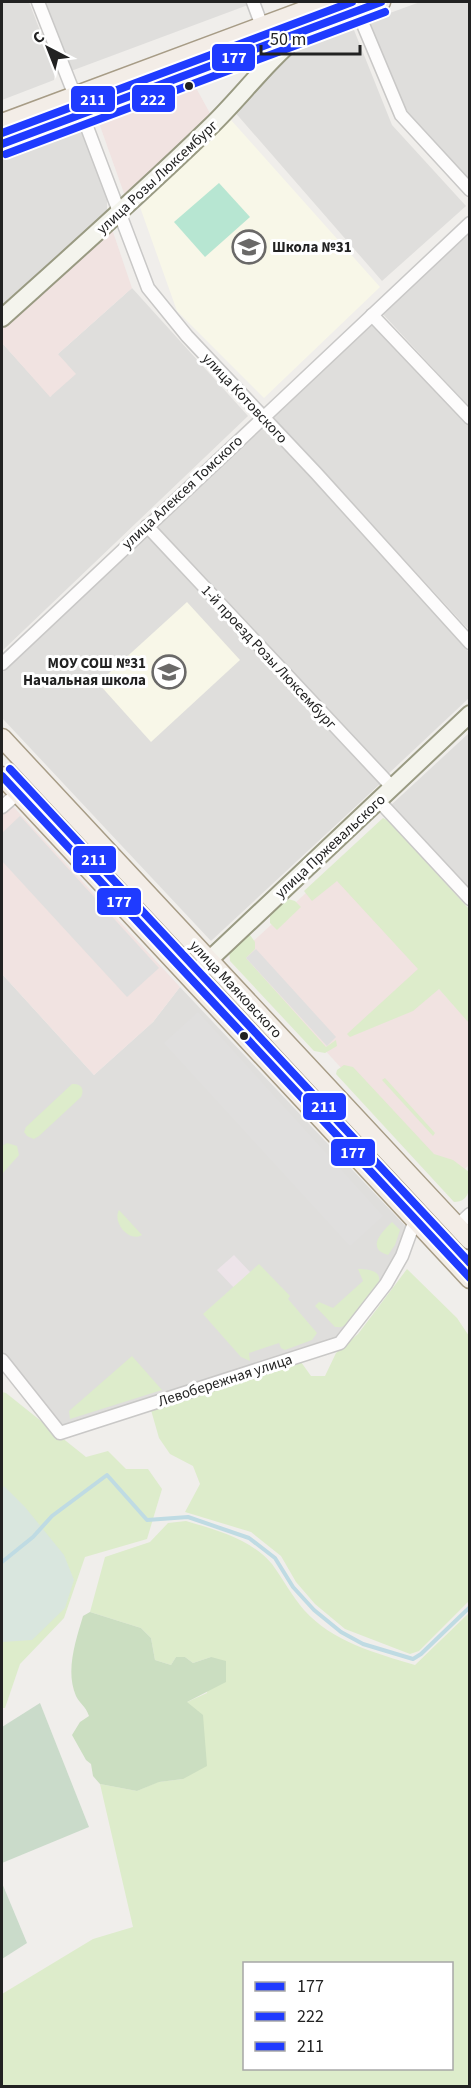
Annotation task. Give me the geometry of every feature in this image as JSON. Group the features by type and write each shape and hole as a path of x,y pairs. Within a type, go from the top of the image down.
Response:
{"main road":[{"path":"2,123 327,2"},
{"path":"2,144 381,2"},
{"path":"302,11 296,24 306,30"},
{"name":"улица Маяковского","path":"2,738 210,959 463,1220 470,1240"},
{"name":"улица Маяковского","path":"2,776 470,1279"}],"street":[{"path":"39,2 75,96"},
{"path":"253,2 262,26"},
{"path":"357,10 401,115 470,190"},
{"name":"улица Розы Люксембург","path":"2,318 121,212 218,119 287,45 306,30"},
{"name":"улица Котовского","path":"82,114 148,288 187,336 470,643"},
{"name":"улица Алексея Томского","path":"2,664 470,223"},
{"path":"372,315 470,418"},
{"name":"1-й проезд Розы Люксембург","path":"147,526 392,787"},
{"name":"улица Пржевальского","path":"190,978 470,714"},
{"path":"2,807 18,793"},
{"path":"379,801 470,899"},
{"name":"Левобережная улица","path":"2,1360 60,1433 340,1342 386,1284 402,1256 415,1220"}],"shaded area":[{"path":"2,2 29,2 55,70 54,80 2,100"},
{"path":"44,2 247,2 248,5 71,71"},
{"path":"420,2 469,2 469,179 405,110 368,21"},
{"path":"350,20 392,125 466,206 382,281 233,110 302,41"},
{"path":"195,86 212,117 126,199 99,123"},
{"name":"Школа №31","path":"231,120 380,287 264,398 177,311 140,207"},
{"path":"81,130 107,193 107,215 2,310 2,159"},
{"path":"112,229 132,288 58,354 76,374 50,397 2,343 2,329"},
{"path":"469,232 469,407 381,312"},
{"path":"132,288 248,416 2,651 2,343 51,397 58,354"},
{"path":"371,322 469,426 469,630 272,416"},
{"path":"266,424 469,652 469,698 386,776 155,526"},
{"path":"146,534 382,782 211,941 2,718 2,673"},
{"name":"МОУ СОШ №31 Начальная школа","path":"187,602 240,660 151,742 98,683"},
{"path":"469,733 469,892 390,806"},
{"path":"8,801 180,987 153,1022 94,1075 2,974 2,807"},
{"path":"20,816 159,968 127,997 2,861 2,833"},
{"path":"331,870 469,1022 469,1165 448,1185 238,955"},
{"path":"256,949 336,1037 327,1046 246,958"},
{"path":"2,974 94,1075 153,1022 180,987 411,1232 402,1256 340,1343 60,1433 2,1360"},
{"path":"198,1012 383,1216 350,1246 164,1043"},
{"path":"234,1255 252,1274 235,1289 217,1270"},
{"path":"4,1486 25,1507 64,1555 74,1580 65,1608 32,1640 2,1642 2,1488"}],"green space":[{"path":"219,183 250,217 205,257 174,222"},
{"path":"383,818 389,821 469,909 469,1023 439,989 413,1011 350,1037 347,1034 418,969 337,881 312,901 304,891"},
{"path":"288,899 295,901 301,907 277,930 270,923 270,915"},
{"path":"250,935 255,942 255,949 246,958 326,1047 336,1040 337,1046 325,1053 314,1051 230,961 229,948 240,938"},
{"path":"344,1065 353,1067 434,1154 453,1160 469,1172 469,1188 464,1199 454,1202 336,1074 337,1070"},
{"path":"385,1078 435,1133 433,1136 382,1080"},
{"path":"72,1084 78,1084 81,1087 83,1091 81,1097 39,1136 34,1139 27,1136 24,1132 26,1127"},
{"path":"7,1143 17,1146 19,1155 2,1174 2,1146"},
{"path":"119,1210 142,1235 132,1236 123,1230 117,1215"},
{"path":"392,1222 400,1230 395,1245 388,1255 381,1252 377,1244 378,1239"},
{"path":"259,1264 290,1296 288,1299 317,1333 312,1340 285,1350 279,1343 249,1353 250,1361 241,1357 203,1314"},
{"path":"358,1269 376,1273 379,1282 372,1295 347,1323 341,1327 335,1327 315,1306 319,1302 333,1308 363,1281"},
{"path":"407,1269 457,1318 469,1336 469,1601 419,1651 410,1654 345,1629 315,1604 296,1582 281,1556 251,1532 185,1512 200,1484 193,1466 170,1454 159,1438 151,1410 301,1362 311,1376 325,1376 336,1353 358,1334"},
{"path":"132,1356 162,1390 70,1419 69,1411"},
{"path":"2,1392 86,1457 108,1451 126,1469 148,1469 162,1489 147,1539 85,1557 64,1618 20,1664 5,1708 2,1708"},
{"path":"186,1521 243,1542 264,1555 300,1605 315,1621 355,1645 415,1665 469,1613 469,2086 2,2086 2,1994 93,1939 133,1927 100,1784 137,1791 158,1782 183,1779 187,1702 207,1693 211,1657 193,1663 185,1657 176,1657 171,1665 155,1660 151,1638 141,1628 90,1612 105,1557 150,1542 168,1523"},
{"path":"90,1612 141,1628 151,1638 155,1660 171,1665 176,1657 185,1657 193,1663 211,1657 226,1661 226,1682 187,1702 203,1715 207,1766 183,1779 159,1782 137,1791 100,1784 93,1776 91,1764 86,1760 72,1735 80,1722 89,1716 76,1696 71,1676 75,1645 83,1616"},
{"path":"40,1703 89,1827 2,1863 2,1727"},
{"path":"2,1883 27,1943 2,1959"}],"waterway":[{"path":"2,1562 33,1537 52,1516 107,1475 147,1520 188,1517 249,1538 275,1558 293,1587 314,1610 341,1632 363,1644 413,1659 470,1607"}],"transit line":[{"name":"211","path":"2,133 352,2"},
{"name":"177","path":"2,144 381,2"},
{"name":"222","path":"6,154 385,12"},
{"name":"211","path":"10,769 470,1263"},
{"name":"177","path":"2,776 470,1278"}],"place":[{"name":"Школа №31","path":"249,247"},
{"name":"МОУ СОШ №31 Начальная школа","path":"169,672"}]}
